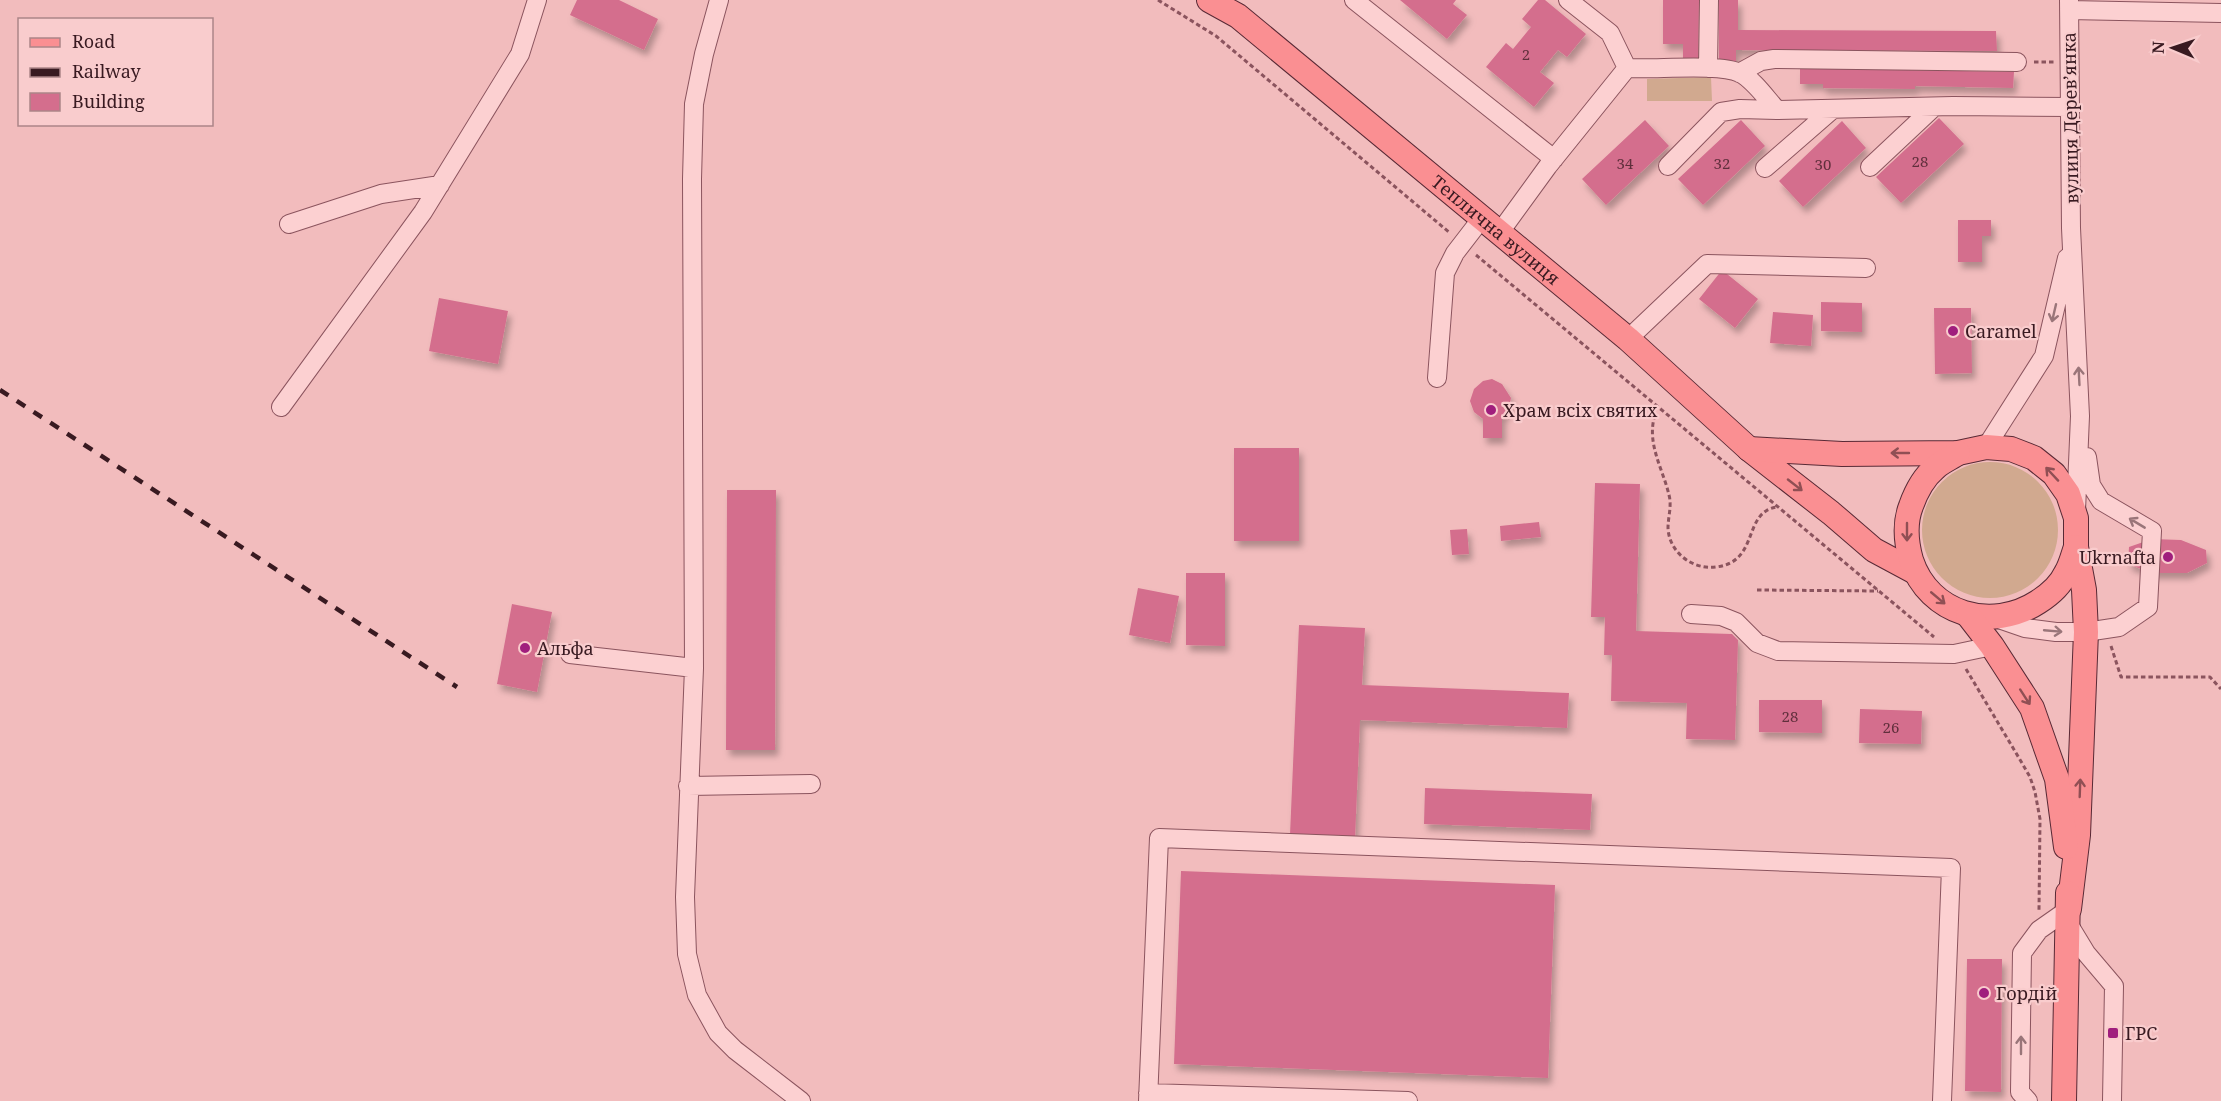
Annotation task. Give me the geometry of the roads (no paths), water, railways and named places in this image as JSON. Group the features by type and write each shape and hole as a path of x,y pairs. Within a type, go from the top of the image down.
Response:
{"main road":[{"name":"Теплична вулиця","path":"1209,0 1232,8 1628,339 1749,449 1874,550 1916,572"},
{"path":"1749,449 1842,454 1958,453 1986,447 2011,448 2034,458 2054,474 2068,494 2076,518 2076,547 2084,590 2086,632 2078,835 2069,917"},
{"path":"1958,453 1934,468 1917,490 1907,517 1907,545 1916,572 1927,589 1946,605 1968,615 1996,618 2024,611 2048,596 2066,574 2076,547"},
{"path":"1968,615 1992,646 2032,708 2057,779 2066,843 2069,917 2064,1101"}],"street":[{"path":"281,407 423,212 440,185 520,54 537,0"},
{"path":"719,0 704,54 694,104 692,179 693,668 685,897 687,954 698,995 718,1033 735,1050 801,1101"},
{"path":"1354,0 1554,159"},
{"path":"1569,0 1610,33 1627,68"},
{"path":"1708,68 1709,0"},
{"path":"2069,5 2221,13"},
{"name":"вулиця Деревʼянка","path":"2069,5 2072,236"},
{"path":"1739,73 1761,61 1774,59 2017,62"},
{"path":"1437,378 1443,280 1450,262 1462,243 1491,225 1554,159 1627,68"},
{"path":"1627,68 1708,68 1739,73 1747,78 1777,110"},
{"path":"1870,167 1934,107"},
{"path":"1668,166 1721,112 1740,109 2070,107"},
{"path":"1766,168 1833,109"},
{"path":"289,224 381,194 440,185"},
{"path":"2072,236 2080,416 2076,518"},
{"path":"1986,447 2044,356 2072,236"},
{"path":"1628,339 1707,264 1866,268"},
{"path":"1996,618 2025,628 2056,632 2086,632 2119,627 2148,608 2152,531 2101,501 2091,485 2080,416"},
{"path":"1691,614 1720,616 1736,622 1757,643 1778,651 1954,654 1992,646"},
{"path":"570,654 693,668"},
{"path":"688,786 811,783"},
{"path":"1408,1101 1148,1097 1159,838 1952,868 1942,1101"},
{"path":"2028,1101 2020,1092 2022,953 2039,930 2069,917 2086,953 2114,986 2112,1101"}],"railway":[{"path":"0,390 457,687"}],"place":[{"name":"Caramel","path":"1953,331"},
{"name":"Храм всіх святих","path":"1491,410"},
{"name":"Ukrnafta","path":"2168,557"},
{"name":"Альфа","path":"525,648"},
{"name":"Гордій","path":"1984,993"},
{"name":"ГРС","path":"2113,1033"}]}
